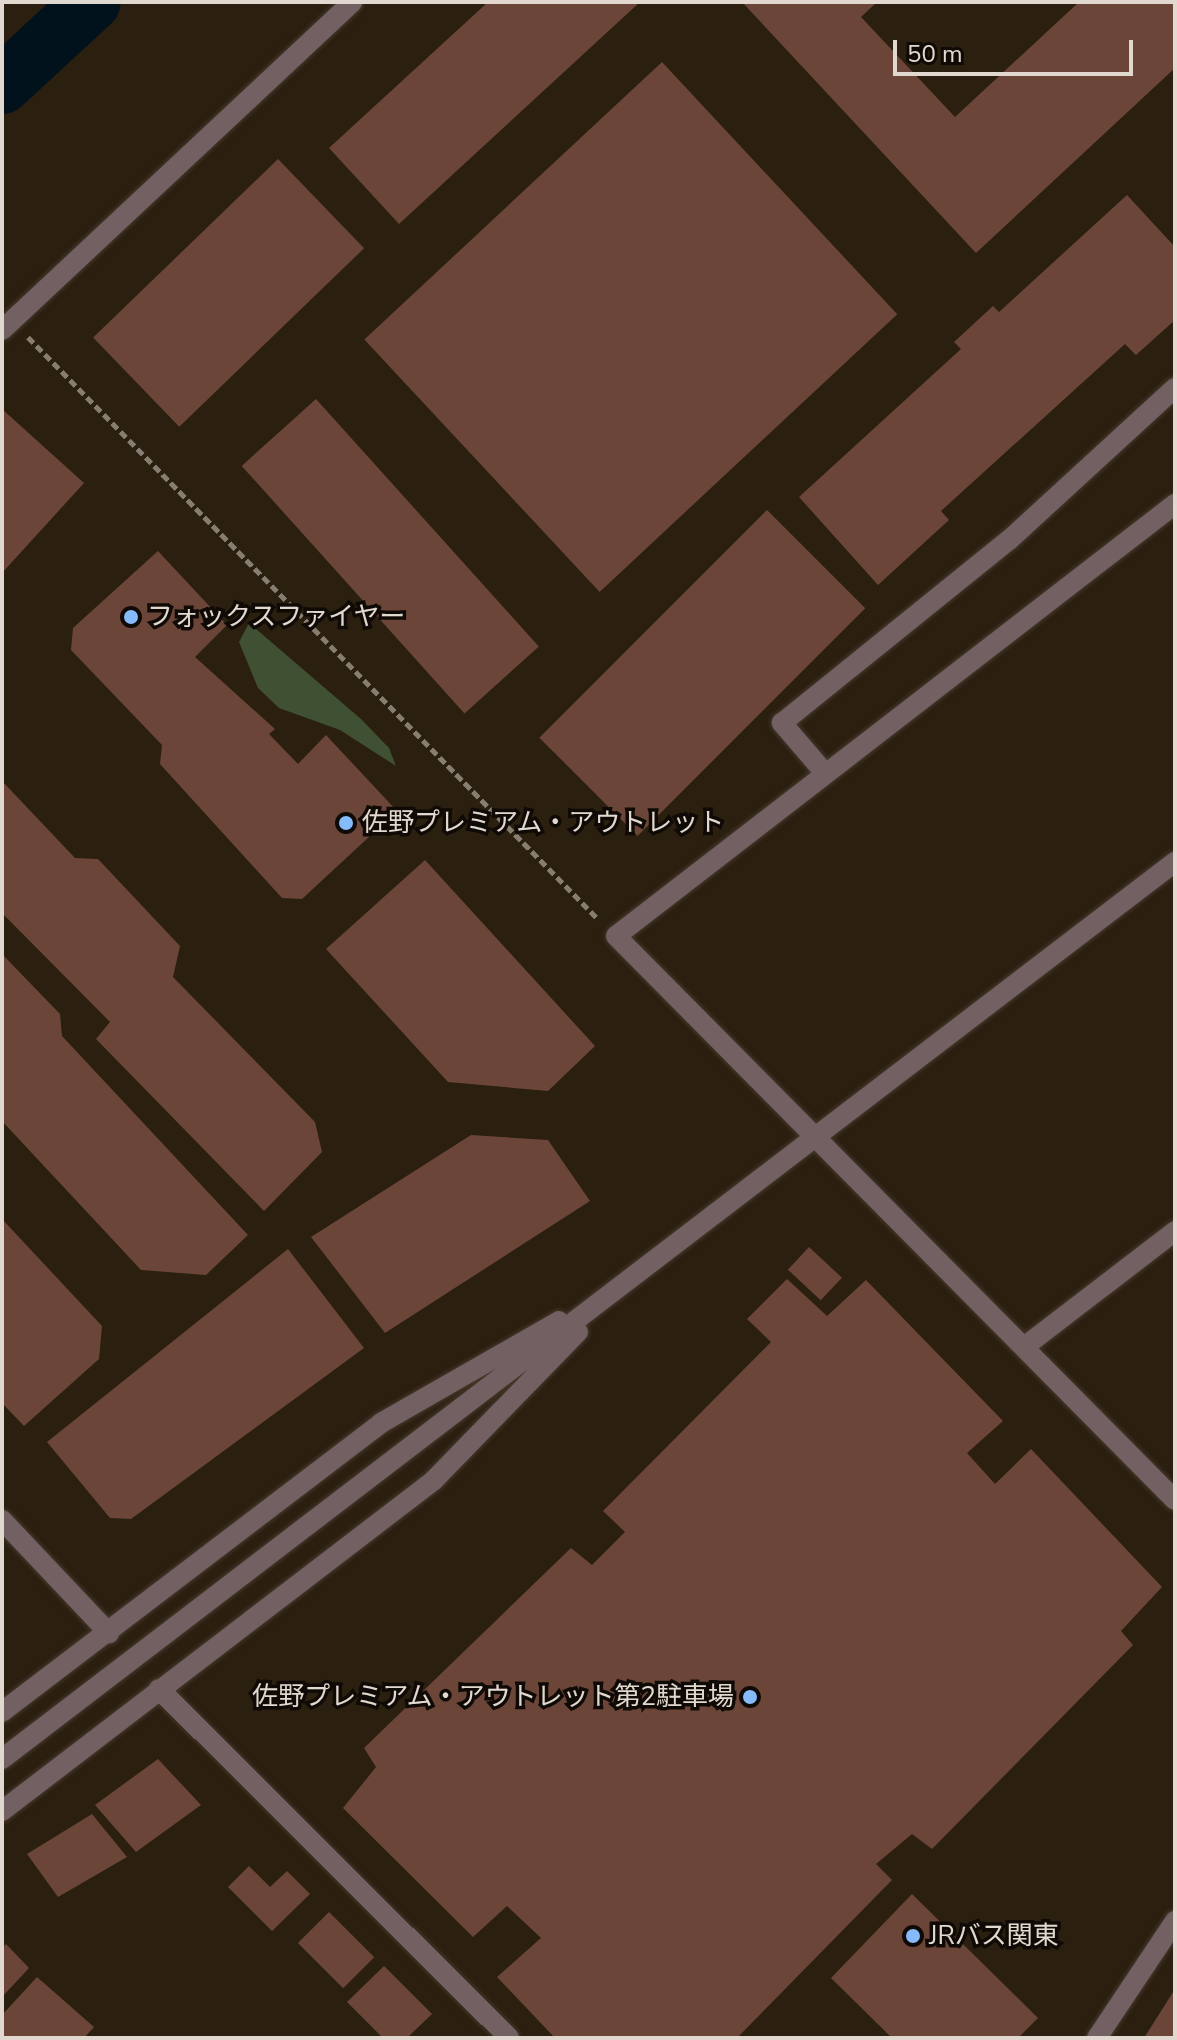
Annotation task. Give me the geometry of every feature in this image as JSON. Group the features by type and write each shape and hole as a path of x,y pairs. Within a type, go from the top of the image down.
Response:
{"street":[{"path":"7,325 353,2"},
{"path":"824,772 782,723 1009,540 1175,388"},
{"path":"1175,504 824,772 616,936 1175,1500"},
{"path":"2,1759 1175,862"},
{"path":"1024,1347 1175,1231"},
{"path":"2,1712 381,1423 628,1281"},
{"path":"2,1811 433,1481 628,1281"},
{"path":"2,1520 109,1633"},
{"path":"159,1689 509,2038"},
{"path":"1097,2038 1175,1921"}],"path":[{"path":"7,325 616,936"}],"green space":[{"path":"249,623 361,719 389,748 396,766 340,730 279,708 258,688 239,642"}],"building":[{"path":"488,2 640,2 399,224 329,148"},
{"path":"742,2 877,2 861,17 955,117 1079,2 1175,2 1175,68 976,253"},
{"path":"662,62 897,314 600,592 364,340"},
{"path":"278,159 364,248 179,427 93,338"},
{"path":"1127,195 1175,247 1175,320 1136,355 1125,344 941,511 949,520 878,585 799,497 961,349 954,342 993,306 999,312"},
{"path":"316,399 539,646 465,713 242,466"},
{"path":"2,409 84,483 2,573"},
{"path":"767,510 865,608 638,836 539,738"},
{"path":"158,551 227,625 195,657 275,729 269,734 298,764 326,735 397,811 302,899 282,898 160,764 162,745 71,650 73,628"},
{"path":"2,781 75,858 98,859 180,946 173,977 315,1122 322,1152 264,1211 96,1039 110,1022 2,913"},
{"path":"425,860 595,1046 548,1091 448,1082 326,949"},
{"path":"2,954 60,1014 62,1036 248,1235 206,1275 141,1270 2,1121"},
{"path":"471,1135 548,1140 590,1201 385,1333 311,1237"},
{"path":"2,1219 102,1326 99,1359 24,1426 2,1403"},
{"path":"809,1247 842,1278 821,1300 788,1270"},
{"path":"288,1249 364,1348 131,1519 110,1518 47,1442"},
{"name":"佐野プレミアム・アウトレット第2駐車場","path":"787,1279 827,1316 866,1280 1003,1421 967,1453 995,1484 1031,1449 1162,1587 1121,1631 1133,1645 932,1849 912,1834 876,1864 892,1880 737,2038 555,2038 497,1977 541,1938 507,1906 473,1937 343,1808 376,1767 364,1748 571,1548 592,1565 625,1532 603,1511 771,1342 747,1319"},
{"path":"158,1759 201,1805 136,1852 95,1805"},
{"path":"92,1814 127,1857 58,1897 27,1854"},
{"path":"249,1866 270,1887 287,1871 310,1894 272,1931 228,1887"},
{"name":"JRバス関東","path":"912,1894 1038,2018 1018,2038 892,2038 831,1978"},
{"path":"329,1912 374,1957 343,1988 298,1943"},
{"path":"6,1944 29,1968 2,1997 2,1949"},
{"path":"384,1966 432,2014 407,2038 383,2038 347,2002"},
{"path":"37,1977 94,2027 84,2038 2,2036 2,2015"},
{"path":"1175,1989 1175,2038 1144,2038"}],"waterway":[{"path":"2,85 92,2"}],"place":[{"name":"フォックスファイヤー","path":"131,617"},
{"name":"佐野プレミアム・アウトレット","path":"346,823"},
{"name":"佐野プレミアム・アウトレット第2駐車場","path":"750,1697"},
{"name":"JRバス関東","path":"913,1936"}]}
